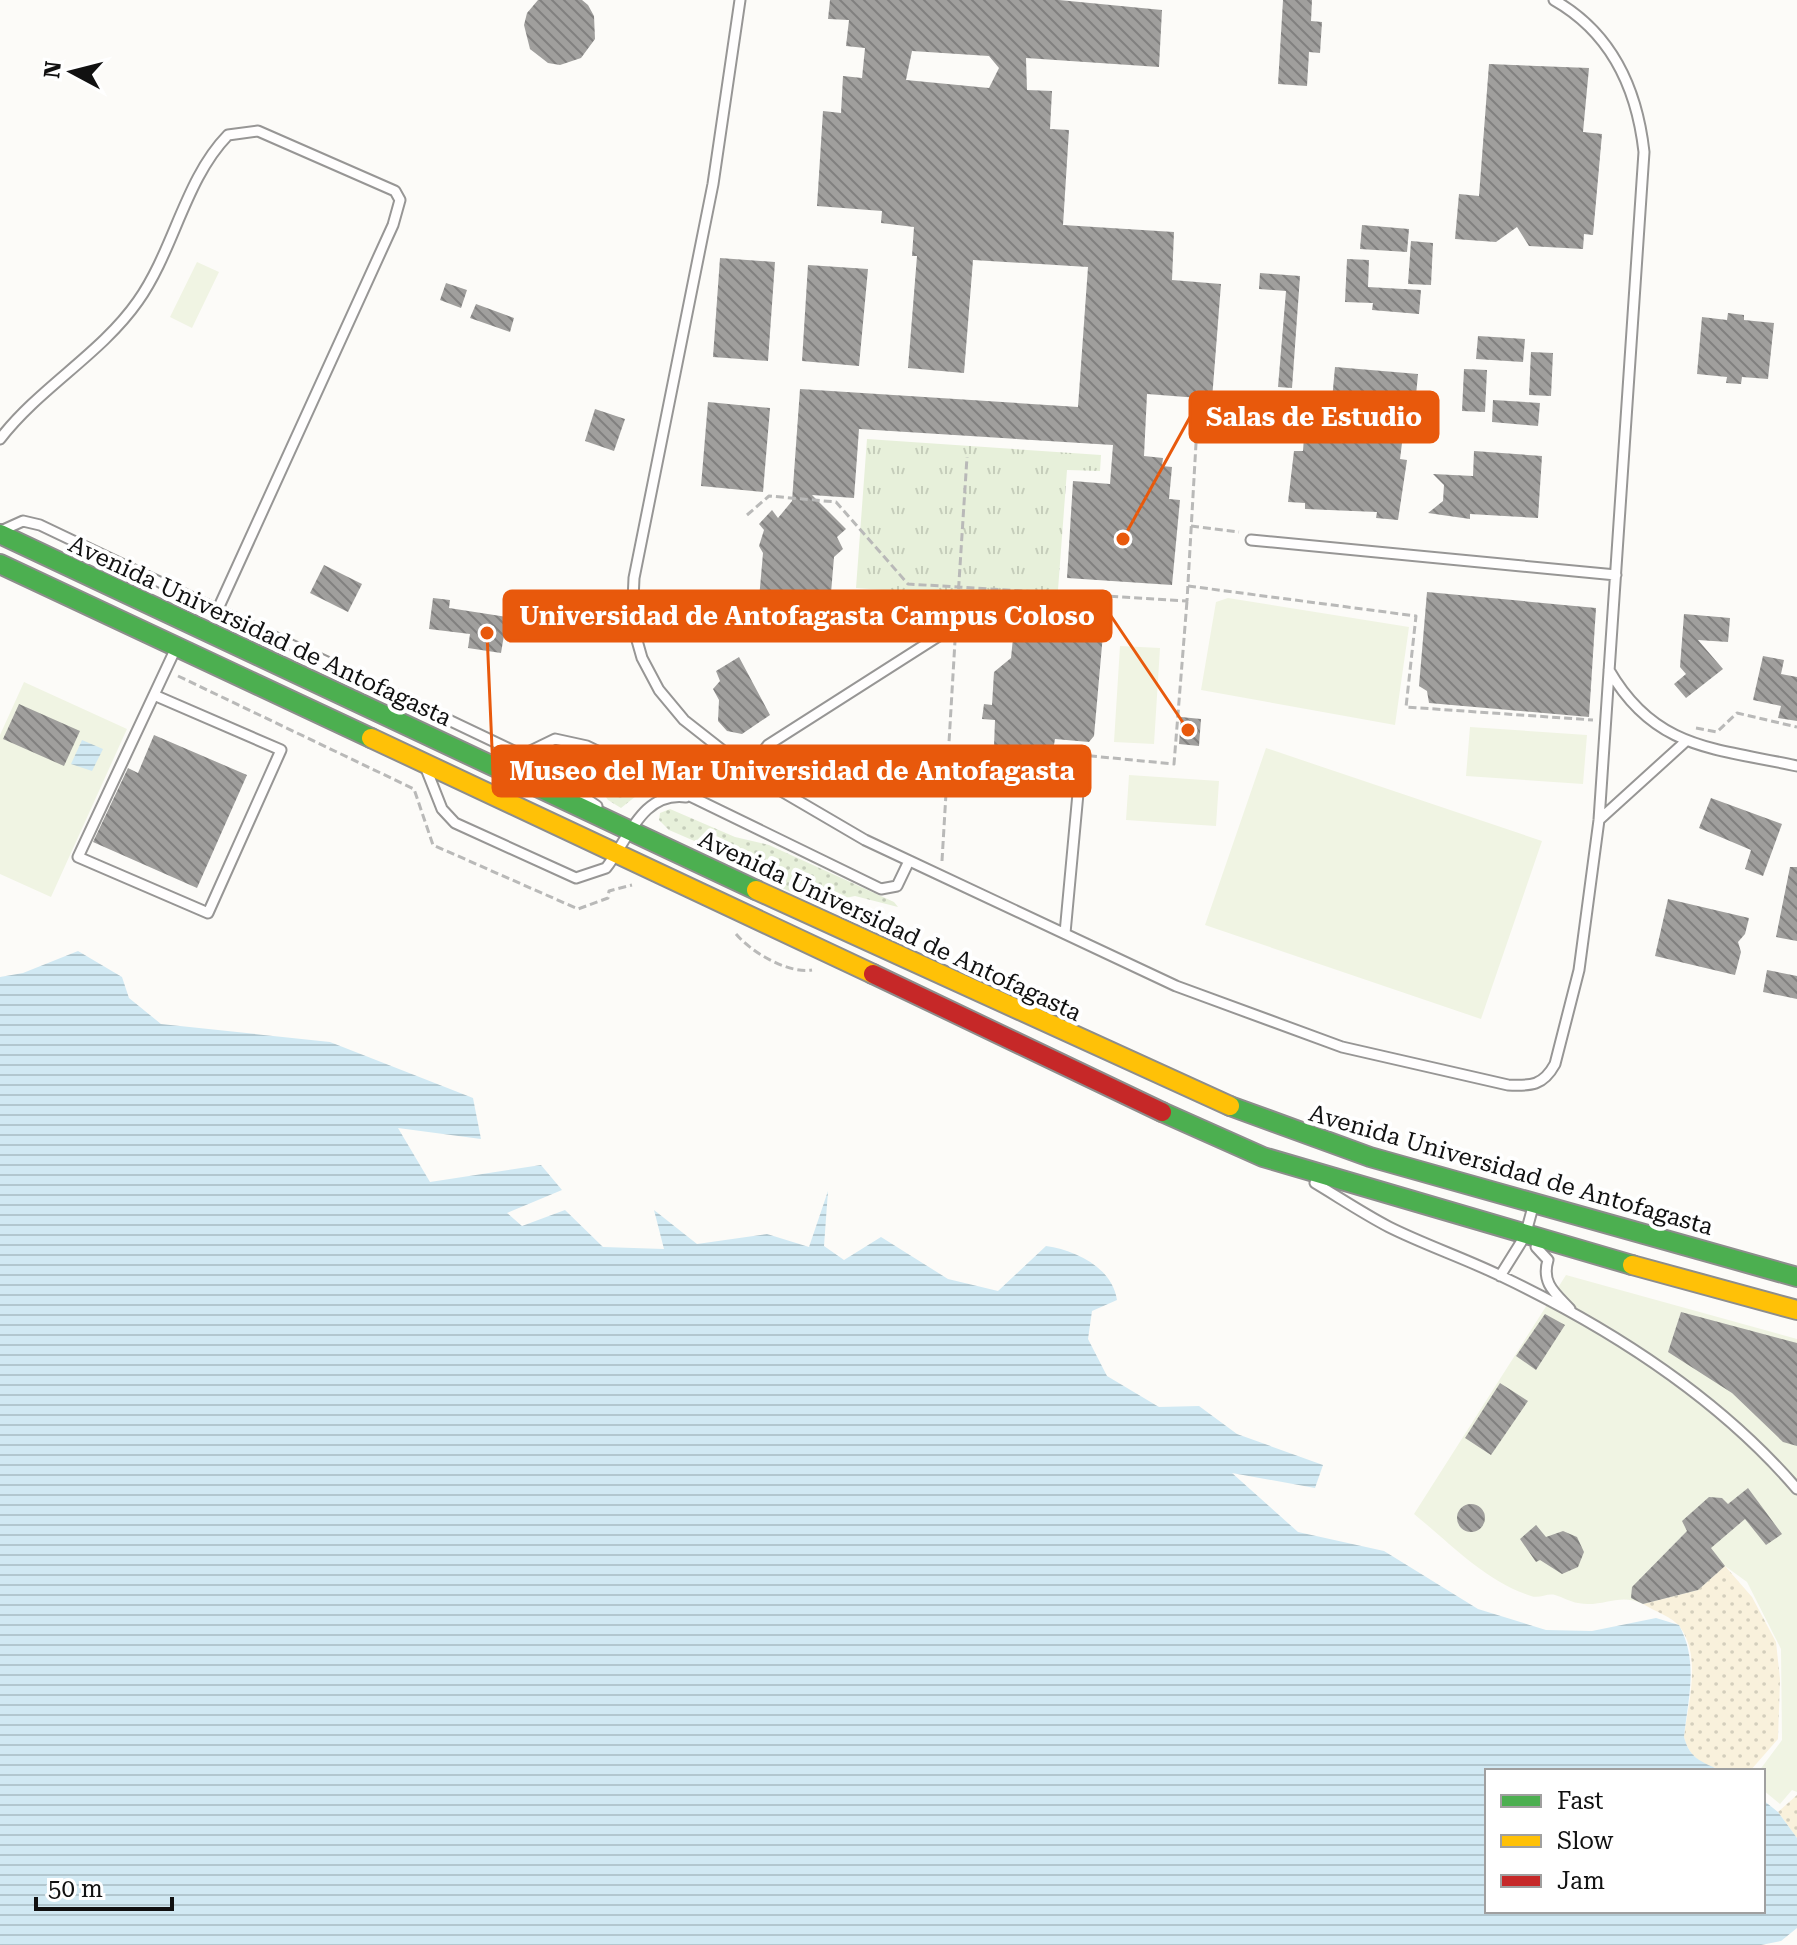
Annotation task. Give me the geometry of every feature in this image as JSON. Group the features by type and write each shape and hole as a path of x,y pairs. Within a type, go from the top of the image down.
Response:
{"main road":[{"name":"Avenida Universidad de Antofagasta","path":"0,533 629,831 1210,1099 1370,1157 1796,1274"},
{"name":"Avenida Universidad de Antofagasta","path":"0,564 1102,1086 1285,1165 1525,1236 1797,1310"}],"lane":[{"path":"740,0 713,184 634,578 632,623 642,658 659,690 684,720 748,771 865,840 1176,986 1342,1047 1508,1085 1533,1086 1548,1078 1555,1064 1579,970 1599,820 1644,152 1634,95 1621,68 1589,27 1554,0"},
{"path":"0,439 29,404 99,343 137,303 210,158 228,135 258,131 395,191 400,200 393,225 217,611"},
{"path":"0,533 23,521 40,525 522,755 572,786 629,831"},
{"path":"1252,537 1616,575"},
{"path":"748,771 768,745 956,625"},
{"path":"154,695 281,750 208,913 78,857 154,695 177,647"},
{"path":"1609,670 1637,710 1658,728 1685,742 1797,766"},
{"path":"522,755 562,738 667,783 686,797 881,889 897,886 909,861"},
{"path":"1599,820 1685,742"},
{"path":"424,764 442,809 455,823 557,872 576,878 592,876 606,868 629,831 656,801 669,796 686,797"},
{"path":"1065,933 1080,772"},
{"path":"1285,1165 1388,1226 1500,1276 1576,1315 1709,1402 1765,1451 1797,1489"},
{"path":"1500,1276 1525,1236 1534,1203"},
{"path":"1525,1236 1548,1260 1545,1272 1548,1286 1576,1315"}],"path":[{"path":"1080,772 1081,755 1174,764 1197,426"},
{"path":"941,876 967,457"},
{"path":"747,515 769,496 836,502 908,584 1187,601"},
{"path":"1191,526 1252,537"},
{"path":"1188,586 1416,616 1406,707 1605,721"},
{"path":"1695,727 1717,732 1737,713 1797,727"}],"green space":[{"path":"197,262 219,272 192,328 170,317"},
{"path":"867,439 1101,455 1100,471 1067,470 1057,603 856,588"},
{"path":"1228,598 1409,627 1395,725 1201,690 1216,602"},
{"path":"1120,646 1160,648 1154,744 1114,742"},
{"path":"24,682 127,729 51,897 0,874 0,735"},
{"path":"1470,727 1587,735 1583,784 1466,776"},
{"path":"567,746 651,784 621,808 608,800 589,773 548,752"},
{"path":"1266,748 1542,841 1481,1019 1205,925"},
{"path":"1129,775 1219,781 1216,826 1126,820"},
{"path":"670,809 735,837 769,845 894,902 898,907 855,896 816,904 757,876 736,859 669,830 659,820 660,813"},
{"path":"1566,1275 1797,1339 1797,1792 1792,1790 1780,1804 1765,1792 1765,1769 1760,1769 1782,1740 1781,1649 1747,1582 1725,1566 1698,1590 1643,1604 1626,1599 1587,1604 1555,1595 1534,1597 1484,1572 1414,1514"}],"sand":[{"path":"1725,1566 1752,1597 1776,1642 1780,1679 1778,1739 1752,1769 1719,1769 1701,1762 1688,1748 1684,1737 1692,1666 1687,1639 1673,1620 1643,1604 1698,1590"},
{"path":"1797,1795 1797,1838 1778,1812"}],"water":[{"path":"82,740 103,749 92,771 71,764"},
{"path":"78,951 122,977 129,998 161,1024 330,1042 473,1098 481,1139 398,1128 430,1182 541,1165 562,1190 507,1213 522,1226 565,1210 603,1247 664,1249 654,1210 697,1244 767,1234 809,1247 828,1191 824,1246 844,1260 881,1237 948,1279 998,1291 1046,1246 1080,1256 1108,1278 1117,1300 1092,1311 1088,1339 1107,1376 1159,1407 1199,1406 1237,1434 1323,1465 1315,1488 1232,1473 1298,1532 1384,1551 1478,1609 1546,1630 1592,1631 1656,1618 1679,1625 1689,1653 1690,1666 1684,1737 1694,1755 1718,1769 1485,1769 1485,1913 1765,1913 1765,1802 1778,1812 1797,1838 1797,1928 1781,1941 1761,1945 0,1945 0,977 23,973"}],"building":[{"path":"538,0 582,0 588,5 594,16 595,39 581,58 560,65 548,63 530,49 524,25 527,13"},
{"path":"830,0 1059,0 1162,10 1159,67 1026,58 1027,90 1052,91 1050,129 1069,130 1063,225 1174,232 1172,280 1221,284 1212,399 1147,394 1144,456 1163,458 1162,466 1172,467 1169,499 1180,500 1172,585 1067,578 1073,481 1110,484 1113,445 859,429 854,498 812,495 846,529 837,537 843,549 834,557 830,605 759,599 763,553 759,546 764,530 759,524 772,510 778,518 792,501 800,389 1078,407 1088,267 973,260 964,373 908,368 917,256 912,256 914,227 881,223 882,211 817,206 823,111 841,113 843,76 862,78 865,48 846,46 849,20 828,19","holes":["912,51 989,56 999,68 989,88 906,80"]},
{"path":"1283,0 1312,0 1311,21 1322,22 1320,53 1309,52 1307,86 1278,84"},
{"path":"1489,64 1589,68 1583,132 1602,134 1593,235 1584,234 1583,249 1529,246 1517,227 1496,242 1455,239 1459,194 1479,196"},
{"path":"1362,225 1409,229 1407,252 1360,249"},
{"path":"1411,241 1433,243 1431,285 1408,284"},
{"path":"720,258 775,262 768,361 713,357"},
{"path":"1347,259 1369,260 1368,287 1421,290 1419,314 1372,310 1373,303 1345,302"},
{"path":"808,265 868,269 859,366 802,361"},
{"path":"1260,273 1300,276 1292,388 1278,387 1286,291 1259,289"},
{"path":"446,283 467,290 461,308 440,300"},
{"path":"476,304 514,318 510,332 470,318"},
{"path":"1728,313 1744,315 1744,320 1774,323 1768,379 1742,377 1741,384 1726,383 1727,377 1697,374 1702,317 1727,320"},
{"path":"1478,336 1525,339 1523,362 1476,359"},
{"path":"1531,352 1553,353 1551,396 1529,395"},
{"path":"1335,367 1418,374 1415,406 1332,400"},
{"path":"1464,369 1487,370 1485,412 1462,411"},
{"path":"1493,400 1540,403 1538,426 1492,422"},
{"path":"708,402 770,408 763,492 701,486"},
{"path":"595,409 625,419 614,451 585,441"},
{"path":"1304,437 1402,443 1400,459 1407,460 1398,520 1376,518 1377,512 1305,509 1305,503 1288,502 1294,451 1303,451"},
{"path":"1474,451 1542,456 1538,518 1470,514 1470,519 1428,513 1443,501 1444,485 1433,474 1473,476"},
{"path":"324,565 362,584 348,612 310,593"},
{"path":"1427,592 1596,608 1589,717 1429,703 1427,691 1419,686"},
{"path":"433,598 450,600 449,608 507,617 501,653 468,648 470,634 429,629"},
{"path":"1684,614 1730,618 1728,642 1698,640 1723,669 1686,698 1674,684 1686,674 1680,667"},
{"path":"1014,628 1103,634 1094,736 1089,742 1055,739 1052,756 1039,754 1040,749 994,746 995,720 982,719 984,704 992,705 994,672 1011,658"},
{"path":"1763,656 1784,660 1781,674 1797,677 1797,721 1778,718 1781,706 1753,700"},
{"path":"739,657 770,715 742,734 727,731 718,721 719,700 713,689 720,681 716,671"},
{"path":"19,704 80,731 64,766 3,739"},
{"path":"1181,717 1201,719 1199,746 1179,744"},
{"path":"154,735 247,775 197,888 93,842 128,768 138,773"},
{"path":"1711,798 1782,824 1763,876 1745,869 1751,850 1699,828"},
{"path":"1790,867 1797,867 1797,941 1776,937"},
{"path":"1668,899 1749,918 1745,934 1738,942 1741,952 1735,975 1655,956"},
{"path":"1767,970 1797,976 1797,999 1763,992"},
{"path":"1681,1312 1797,1343 1797,1446 1783,1442 1732,1393 1668,1352"},
{"path":"1545,1314 1565,1325 1536,1370 1516,1356"},
{"path":"1500,1383 1528,1401 1491,1455 1465,1438"},
{"path":"1748,1488 1782,1534 1766,1545 1745,1519 1711,1548 1725,1566 1698,1590 1643,1604 1631,1598 1632,1587 1687,1531 1682,1521 1709,1497 1722,1498 1728,1504"},
{"path":"1471,1504 1481,1508 1485,1518 1481,1528 1471,1532 1461,1528 1457,1518 1461,1508"},
{"path":"1536,1525 1546,1537 1563,1531 1577,1537 1584,1552 1578,1567 1562,1574 1540,1560 1536,1562 1520,1539"}],"traffic: fast":[{"path":"0,534 756,890"},
{"path":"0,564 371,738"},
{"path":"1230,1106 1370,1157 1797,1277"},
{"path":"1162,1112 1263,1157 1632,1265"}],"traffic: slow":[{"path":"371,738 873,974"},
{"path":"756,890 1230,1106"},
{"path":"1632,1265 1797,1310"}],"traffic: jam":[{"path":"873,974 1162,1112"}],"place":[{"name":"Salas de Estudio","path":"1123,539"},
{"name":"Museo del Mar Universidad de Antofagasta","path":"487,633"},
{"name":"Universidad de Antofagasta Campus Coloso","path":"1188,730"}]}
